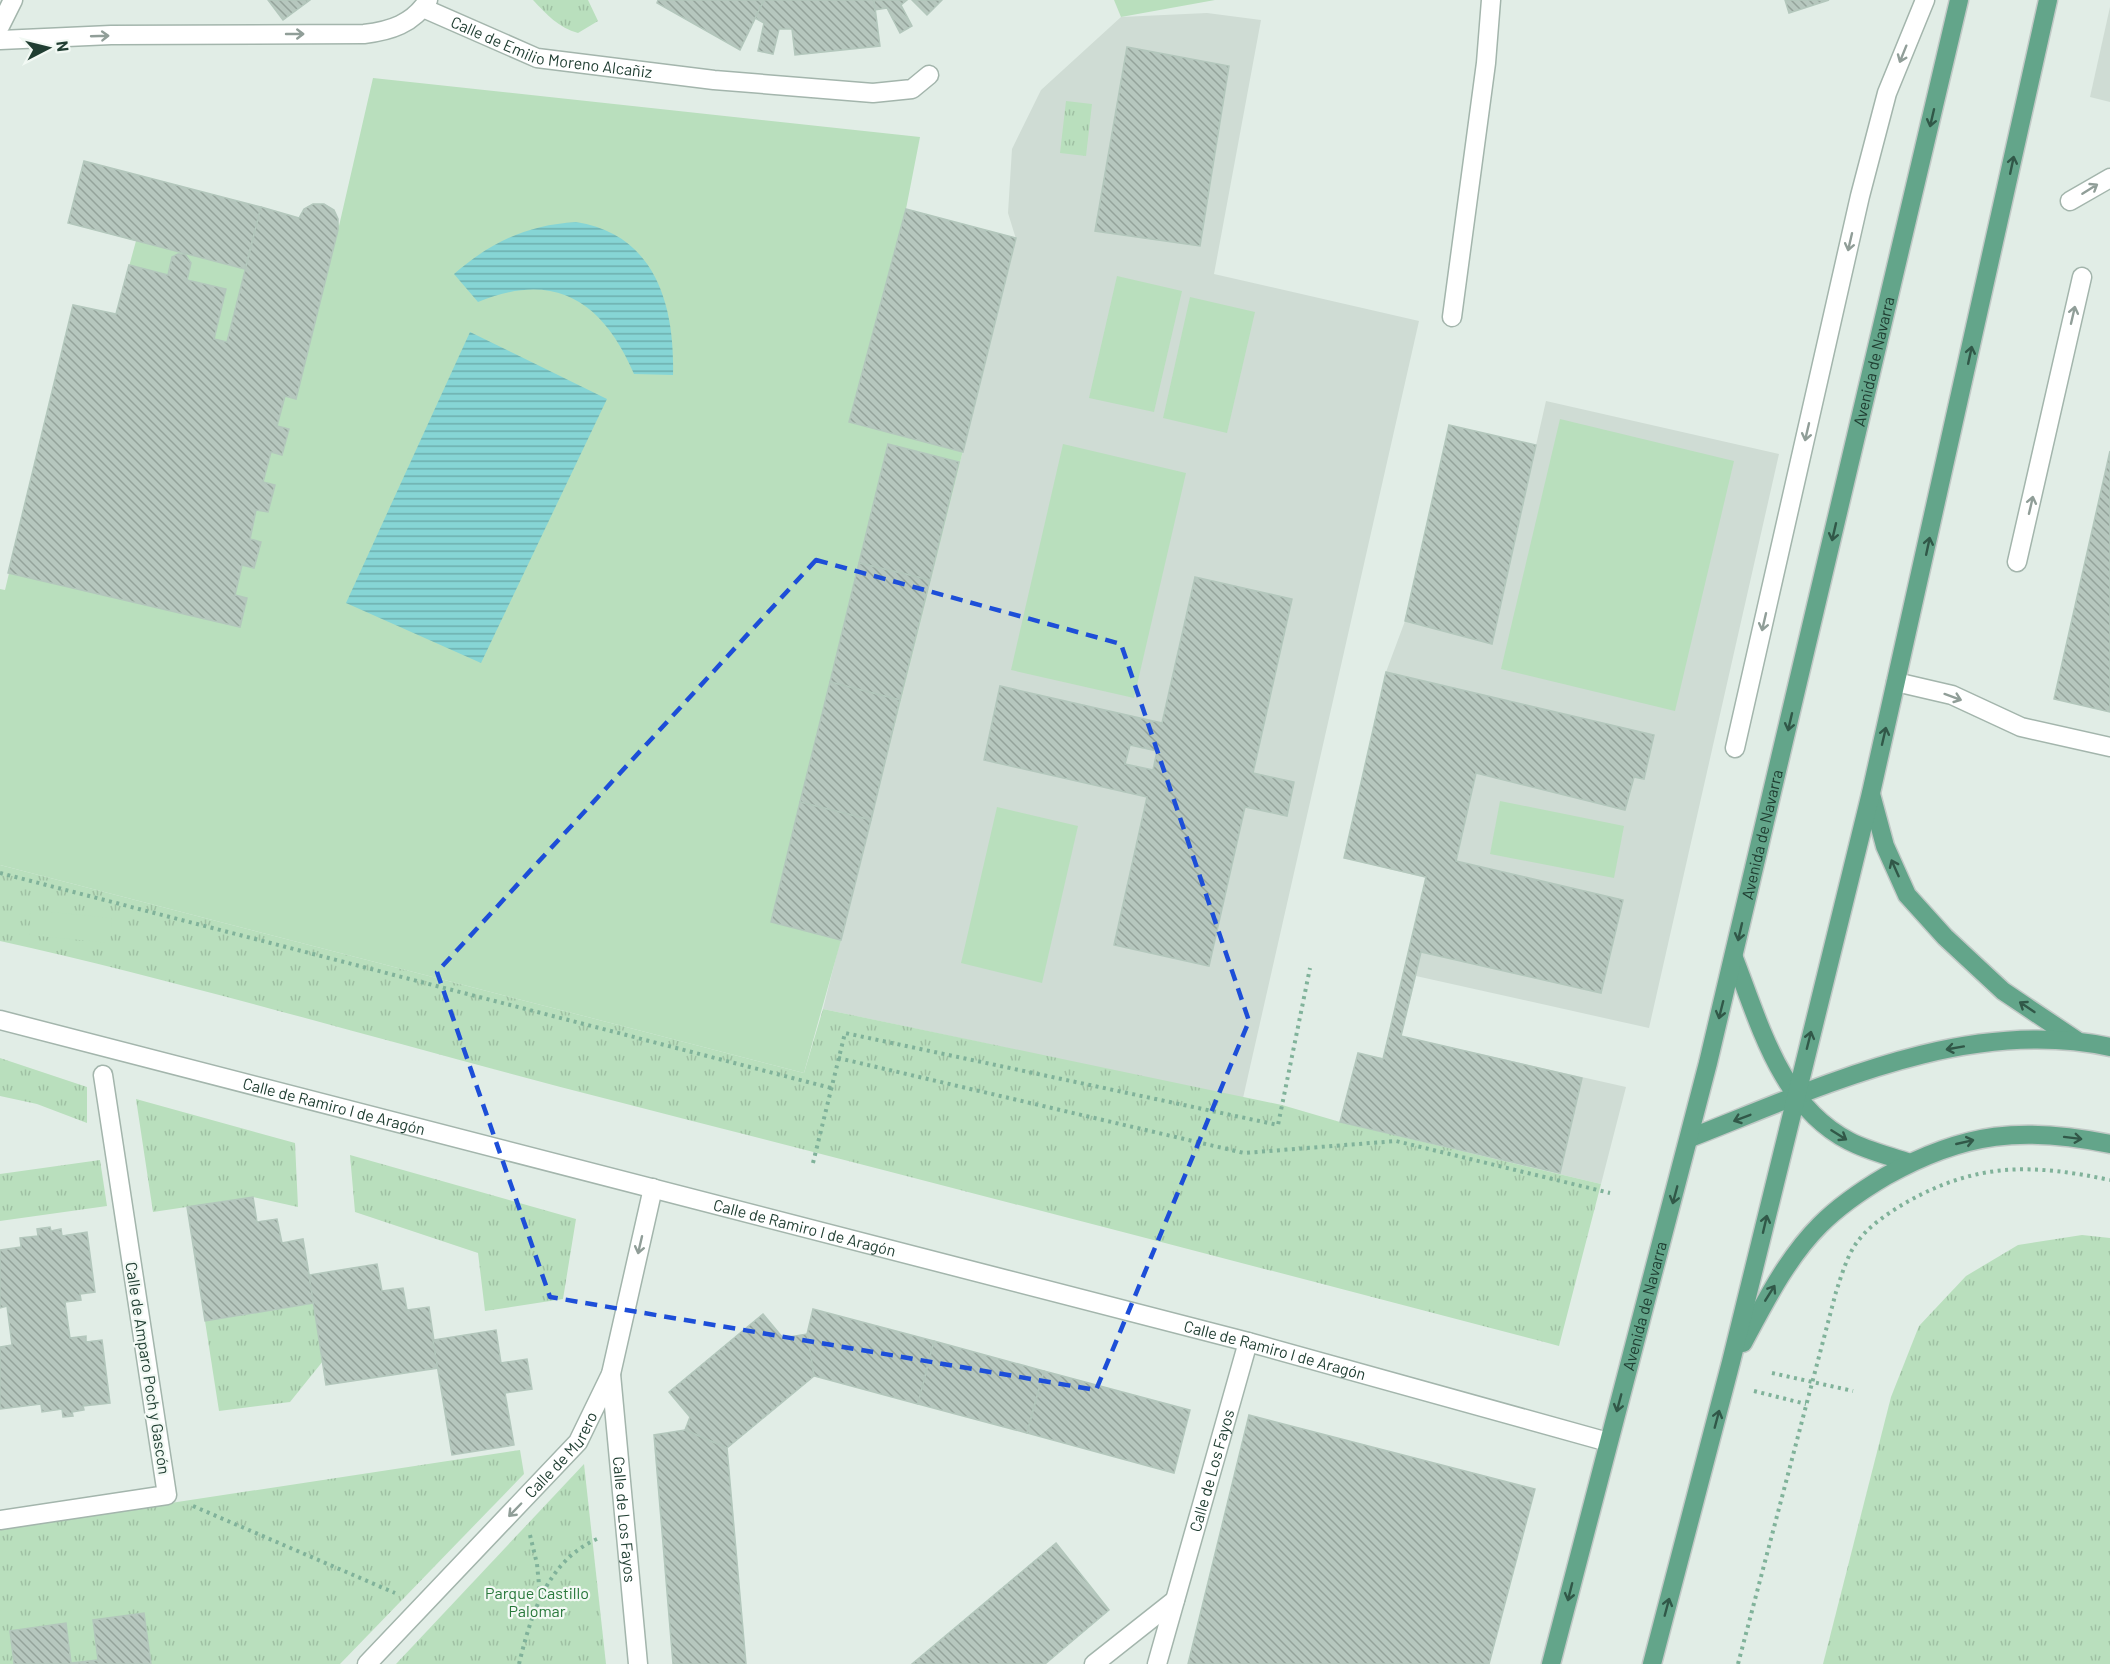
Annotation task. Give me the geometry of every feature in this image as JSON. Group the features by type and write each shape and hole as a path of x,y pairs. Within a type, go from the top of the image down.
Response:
{"main road":[{"name":"Avenida de Navarra","path":"1551,1664 1690,1138 1959,0"},
{"path":"1652,1664 1731,1362 1871,793 2048,0"},
{"path":"1871,793 1885,846 1907,895 1945,937 2003,991 2076,1040"},
{"path":"1734,958 1765,1038 1795,1097 1824,1125 1850,1142 1910,1163"},
{"path":"1690,1138 1795,1097 1895,1062 1948,1049 1988,1042 2076,1040 2110,1047"},
{"path":"1731,1362 1782,1275 1821,1224 1869,1186 1910,1163 1952,1145 1987,1137 2036,1134 2110,1144"}],"street":[{"path":"0,26 13,0"},
{"path":"1452,317 1486,63 1491,0"},
{"path":"1735,748 1866,173 1887,93 1925,0"},
{"name":"Calle de Emilio Moreno Alcañiz","path":"0,40 111,35 364,34 387,31 407,22 425,4 537,58 714,80 873,93 912,89 929,75"},
{"path":"2070,201 2110,178"},
{"path":"2018,562 2082,277"},
{"path":"1896,682 1952,695 2021,727 2110,747"},
{"name":"Calle de Ramiro I de Aragón","path":"0,1020 1248,1342 1608,1442"},
{"name":"Calle de Amparo Poch y Gascón","path":"0,1520 167,1495 103,1075"},
{"name":"Calle de Murero","path":"367,1664 578,1442 611,1374 653,1188"},
{"name":"Calle de Los Fayos","path":"1157,1664 1248,1342"},
{"name":"Calle de Los Fayos","path":"611,1374 638,1664"},
{"path":"1094,1664 1175,1600"}],"path":[{"path":"0,873 831,1088"},
{"path":"813,1163 845,1033 1278,1125 1310,968"},
{"path":"838,1058 1244,1153 1396,1141 1610,1193"},
{"path":"1738,1664 1836,1292 1855,1245 1889,1212 1923,1193 1980,1173 2043,1168 2110,1180"},
{"path":"1772,1373 1853,1391"},
{"path":"1770,1395 1806,1404"},
{"path":"167,1495 424,1605"},
{"path":"515,1510 528,1527 534,1546 540,1596"},
{"path":"519,1664 540,1596 562,1564 578,1547 625,1526"}],"highlighted area":[{"path":"816,560 1121,644 1249,1021 1096,1390 550,1297 437,972"}],"shaded area":[{"path":"2110,7 2110,102 2090,97"},
{"path":"1207,13 1261,20 1214,274 1419,321 1243,1098 823,1009 1016,239 1008,213 1012,149 1041,90 1121,17"},
{"path":"1546,401 1779,454 1649,1028 1416,976 1401,1036 1626,1087 1601,1184 1340,1122 1358,1053 1383,1058 1426,878 1344,858 1386,672 1405,621 1449,425 1536,445"}],"green space":[{"path":"533,0 588,0 598,21 578,33 571,31 559,24"},
{"path":"1114,0 1215,0 1121,17"},
{"path":"373,78 920,137 906,209 1016,238 841,940 804,1073 0,865 0,589 5,590 73,305 116,314 136,241 68,223 84,161 299,218 306,209 314,205 323,205 334,210 339,226"},
{"path":"1066,101 1092,104 1086,156 1060,153"},
{"path":"1117,276 1182,291 1154,412 1089,398"},
{"path":"1190,297 1255,312 1227,433 1163,418"},
{"path":"1560,419 1734,461 1675,711 1501,669"},
{"path":"1063,444 1186,473 1134,698 1011,670"},
{"path":"1500,801 1624,826 1614,878 1490,854"},
{"path":"997,807 1078,826 1042,983 961,963"},
{"path":"0,865 804,1073 823,1009 1282,1105 1340,1122 1601,1184 1559,1346 535,1080 154,978 0,941"},
{"path":"31,910 112,918 110,943 29,935"},
{"path":"0,1058 87,1087 87,1123 37,1104 0,1096"},
{"path":"136,1099 295,1143 298,1207 253,1197 153,1212"},
{"path":"350,1155 576,1219 563,1299 485,1311 478,1253 355,1212"},
{"path":"100,1160 107,1206 0,1221 0,1174"},
{"path":"2082,1235 2110,1238 2110,1664 1823,1664 1891,1397 1919,1326 1966,1276 2018,1245"},
{"path":"314,1303 323,1361 290,1402 219,1411 205,1321"},
{"path":"520,1450 524,1474 340,1664 0,1664 0,1529"},
{"name":"Parque Castillo Palomar","path":"584,1464 606,1664 396,1664"}],"water":[{"path":"576,222 603,229 625,241 642,257 655,277 670,323 673,375 634,374 622,349 608,328 592,311 574,299 553,292 531,290 506,293 478,302 454,274 482,253 511,237 541,227"},
{"path":"470,332 607,399 481,663 346,603"}],"building":[{"path":"268,0 310,0 283,20"},
{"path":"658,0 764,0 740,50 657,3"},
{"path":"764,0 874,0 880,46 795,55 792,29 779,29 773,54 758,51 764,23 755,18"},
{"path":"874,0 907,0 901,5 912,26 900,33 887,8 875,10"},
{"path":"912,0 942,0 927,15"},
{"path":"1785,0 1829,0 1789,13"},
{"path":"1127,47 1229,66 1200,246 1095,231"},
{"path":"84,161 261,207 245,269 68,223"},
{"path":"313,204 324,204 334,210 338,219 338,230 296,399 285,396 277,426 289,429 282,455 271,452 263,482 275,485 268,512 256,510 250,539 261,542 254,568 242,565 235,595 247,598 240,627 8,573 73,305 116,314 129,265 168,275 172,257 185,254 191,263 187,280 226,289 214,339 227,342 261,207 299,218 304,209"},
{"path":"906,209 1016,238 963,452 849,422"},
{"path":"1449,425 1536,445 1492,644 1405,621"},
{"path":"888,444 959,462 930,580 859,563"},
{"path":"2110,451 2110,712 2054,699"},
{"path":"859,563 930,580 900,700 830,682"},
{"path":"1195,577 1292,599 1253,773 1294,782 1287,816 1245,807 1209,966 1114,945 1147,797 984,760 1000,686 1162,723","holes":["1130,745 1157,751 1153,770 1125,764"]},
{"path":"1386,672 1654,735 1644,779 1634,777 1625,810 1476,773 1456,861 1623,900 1601,993 1421,952 1401,1036 1582,1078 1560,1173 1340,1122 1358,1053 1383,1059 1426,877 1344,858"},
{"path":"830,682 900,700 871,820 800,802"},
{"path":"800,802 871,820 841,940 771,922"},
{"path":"253,1197 257,1222 277,1219 282,1243 303,1239 314,1303 205,1321 187,1207"},
{"path":"50,1227 51,1231 61,1229 62,1236 87,1232 95,1292 80,1294 81,1300 65,1302 70,1338 86,1336 86,1342 102,1340 110,1403 83,1406 84,1410 72,1412 73,1416 63,1417 62,1409 42,1412 41,1404 0,1409 0,1347 12,1345 7,1306 0,1308 0,1250 21,1247 20,1238 38,1236 37,1229"},
{"path":"377,1264 382,1291 403,1288 407,1310 429,1307 438,1368 326,1385 309,1275"},
{"path":"813,1309 934,1341 918,1404 814,1376 807,1334"},
{"path":"763,1314 783,1338 807,1334 814,1376 727,1448 685,1430 690,1417 669,1392"},
{"path":"496,1330 501,1363 527,1359 532,1389 505,1393 514,1445 452,1455 433,1340"},
{"path":"934,1341 1044,1371 1027,1433 918,1404"},
{"path":"1044,1371 1190,1410 1174,1473 1027,1433"},
{"path":"1249,1415 1535,1489 1489,1664 1188,1664"},
{"path":"685,1430 727,1448 746,1664 673,1664 654,1435"},
{"path":"1056,1543 1109,1610 1045,1664 912,1664"},
{"path":"144,1613 151,1664 14,1664 10,1631 66,1623 71,1663 98,1660 93,1620"}]}
